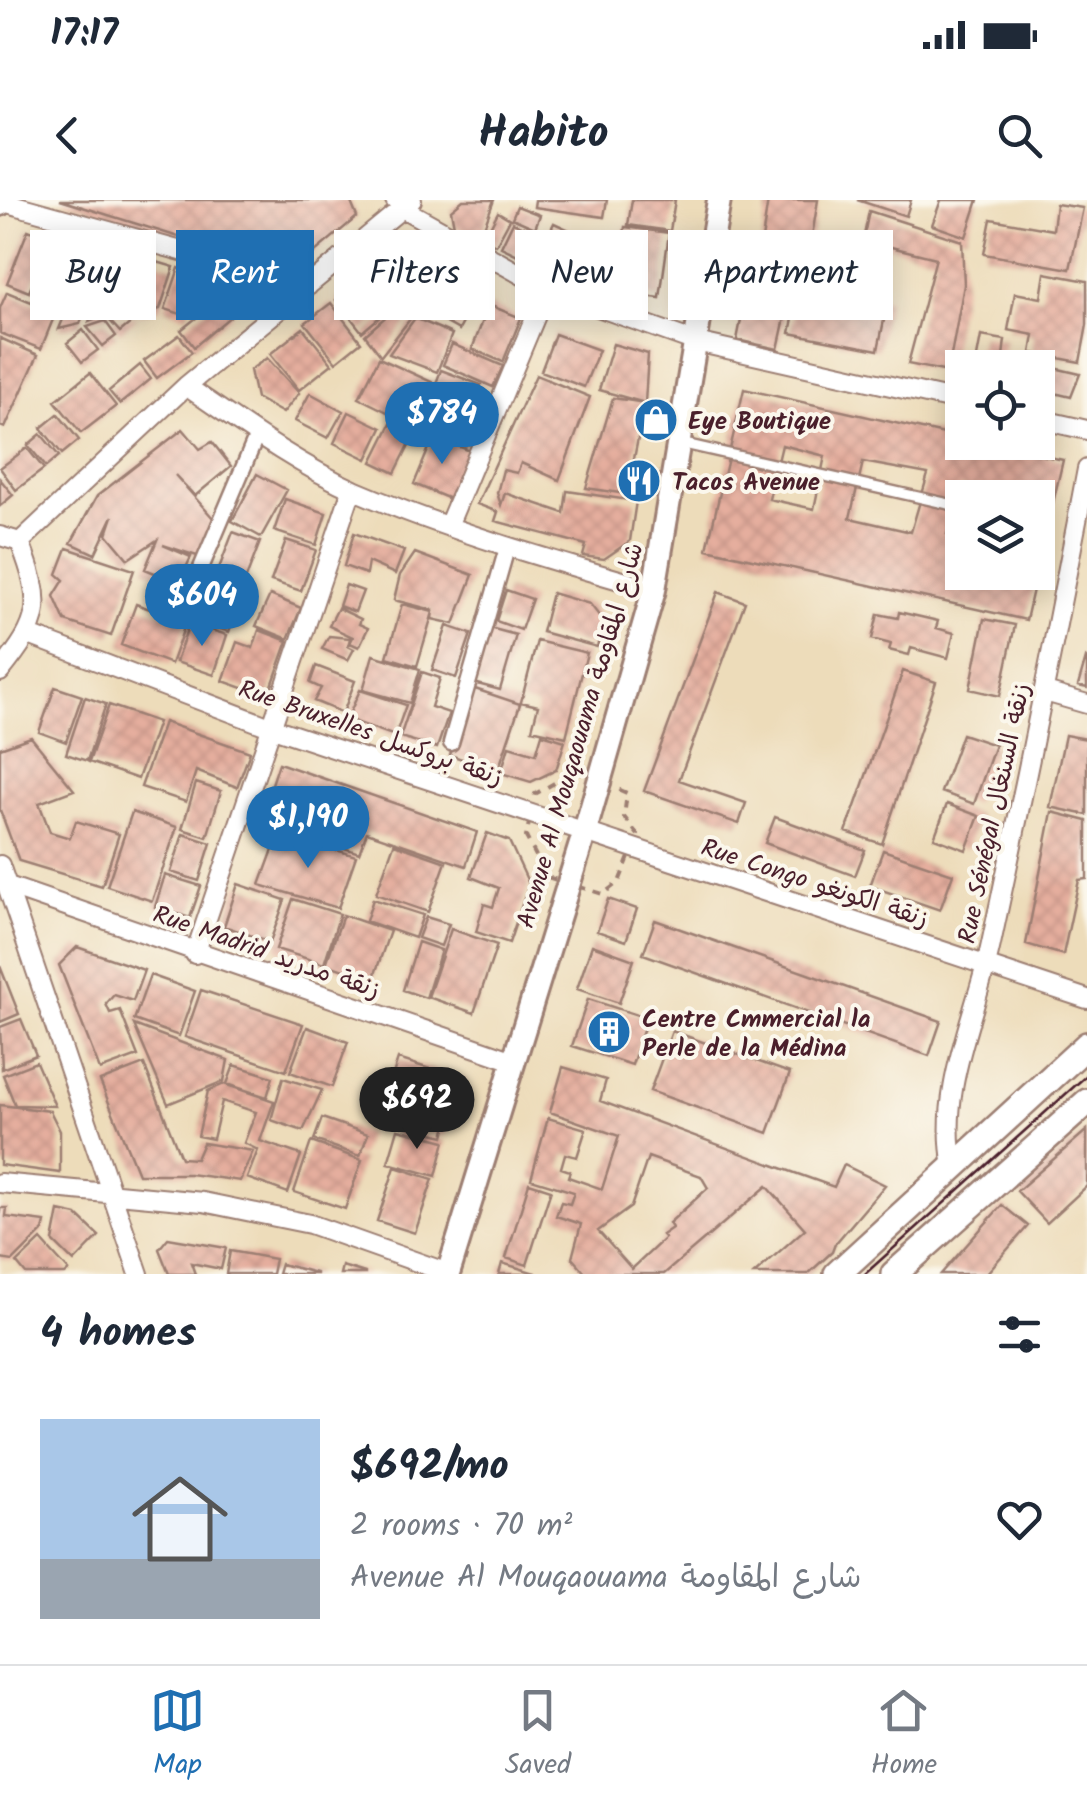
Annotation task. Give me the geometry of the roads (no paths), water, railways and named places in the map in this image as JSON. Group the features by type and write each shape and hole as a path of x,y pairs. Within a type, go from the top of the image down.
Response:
{"main road":[{"path":"837,1274 1087,1045"},
{"path":"894,1274 1087,1102"}],"street":[{"name":"Avenue Al Mouqaouama شارع المقاومة","path":"448,1273 585,831 654,590 719,200"},
{"path":"0,201 176,250"},
{"path":"314,281 403,203 515,270"},
{"path":"20,542 186,386 267,320"},
{"path":"448,526 534,320"},
{"path":"634,320 696,342 945,398"},
{"path":"186,386 257,434 352,489 507,548 654,590"},
{"path":"1055,423 1087,430"},
{"path":"201,568 257,434"},
{"name":"Rue Sénégal زنقة السنغال","path":"952,1166 948,1128 952,1090 986,966 1045,692 1087,468"},
{"path":"195,954 352,489"},
{"path":"0,536 20,542"},
{"path":"0,672 29,635 37,594 20,542"},
{"path":"452,743 507,548"},
{"name":"Rue Bruxelles زنقة بروكسل","path":"29,635 270,727 585,831"},
{"path":"1045,692 1087,704"},
{"name":"Rue Congo زنقة الكونغو","path":"585,831 1087,999"},
{"path":"0,865 139,1274"},
{"name":"Rue Madrid زنقة مدريد","path":"8,886 195,954 511,1060"},
{"path":"0,1184 203,1202 310,1224 448,1273"}],"lane":[{"path":"680,443 945,503"}],"tram line":[{"path":"865,1274 1087,1075"}],"place":[{"name":"Eye Boutique","path":"656,420"},
{"name":"Tacos Avenue","path":"639,481"},
{"name":"Centre Cmmercial la Perle de la Médina","path":"609,1032"}]}
